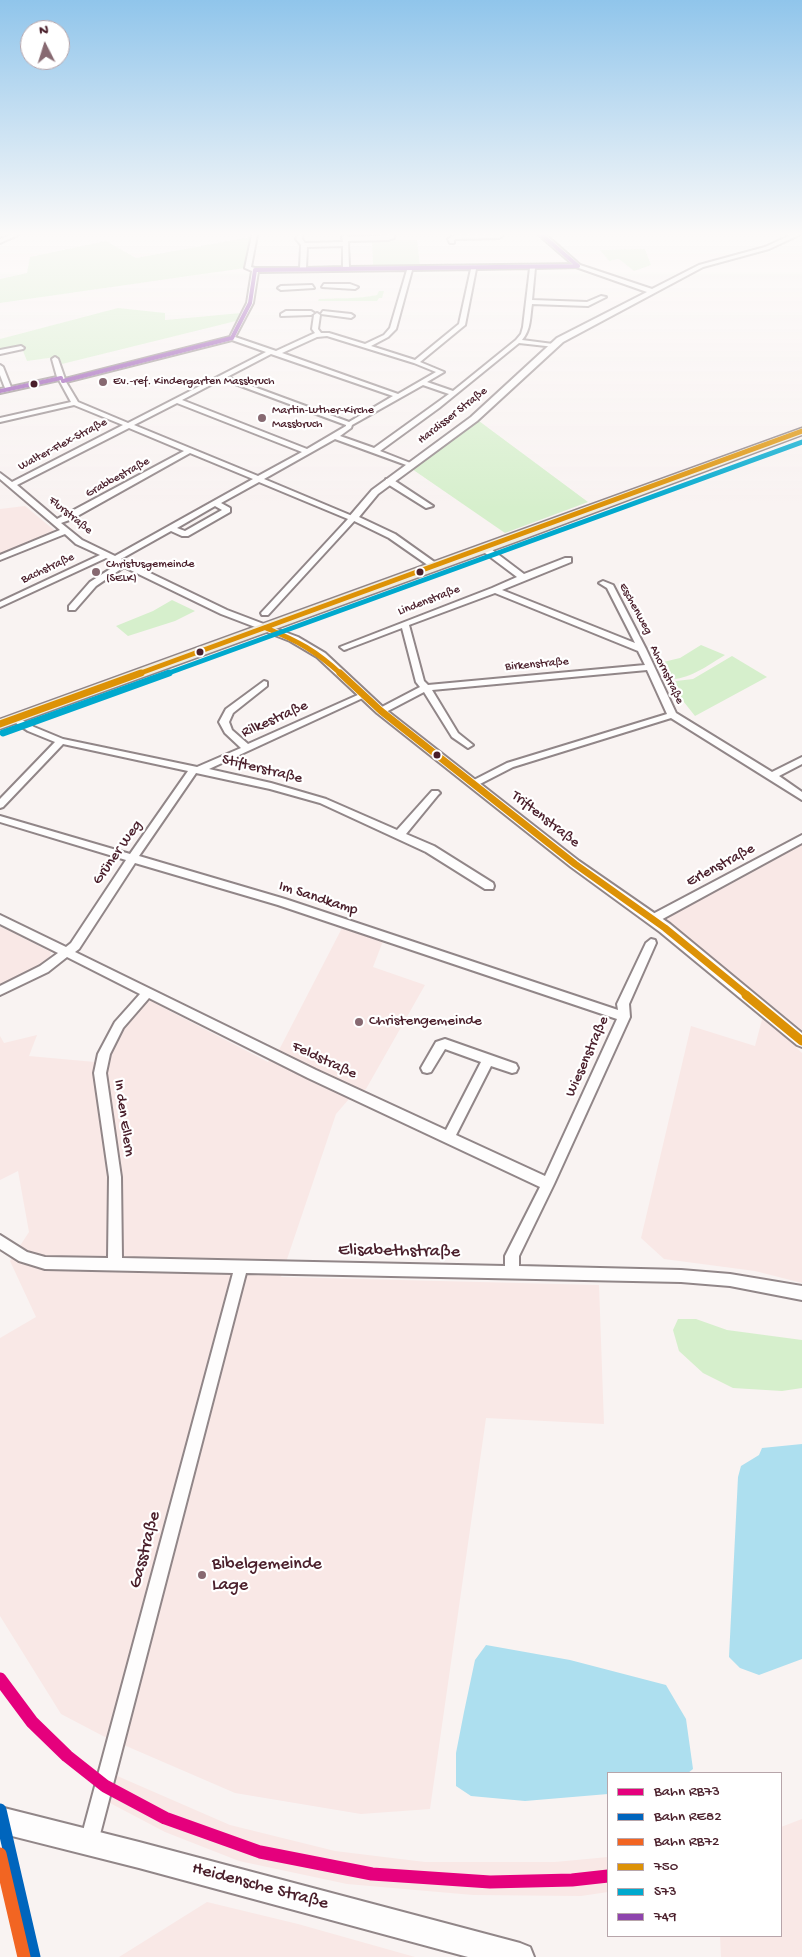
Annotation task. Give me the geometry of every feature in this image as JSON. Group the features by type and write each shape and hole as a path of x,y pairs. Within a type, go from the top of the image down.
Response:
{"main road":[{"path":"0,724 802,431"},
{"name":"Heidensche Straße","path":"0,1820 520,1957"}],"street":[{"path":"230,340 237,326"},
{"path":"114,560 335,436 349,427 349,424 440,373 439,370 336,335 319,334 316,326"},
{"path":"366,346 386,336 394,326"},
{"path":"416,362 460,326"},
{"path":"375,451 454,393 518,341 524,334 526,326"},
{"name":"Hardisser Straße","path":"265,613 375,492 474,419 553,346 585,326"},
{"name":"Walter-Flex-Straße","path":"12,485 222,376 319,334"},
{"path":"0,391 62,380 230,340 275,352 399,396"},
{"path":"518,341 553,346"},
{"path":"0,352 21,348"},
{"path":"55,358 62,380 75,403"},
{"path":"0,367 9,389"},
{"path":"222,376 349,424"},
{"path":"424,382 454,393"},
{"path":"176,400 306,451"},
{"path":"0,420 75,403 353,518 392,536 435,566"},
{"path":"335,436 410,465"},
{"name":"Grabbestraße","path":"56,522 69,517 189,451"},
{"name":"Flurstraße","path":"0,475 79,542 224,612 266,628"},
{"path":"389,481 429,506"},
{"path":"171,528 185,534 227,510 215,503"},
{"path":"0,558 65,530"},
{"path":"484,548 523,577"},
{"name":"Bachstraße","path":"0,605 106,555"},
{"name":"Lindenstraße","path":"344,647 495,590 568,560"},
{"path":"72,608 93,584 123,564"},
{"name":"Eschenweg","path":"603,583 610,587 642,649"},
{"name":"Ahornstraße","path":"495,590 642,649 672,715 772,776 802,797"},
{"path":"405,624 420,682 426,688 456,735 468,745"},
{"name":"Triftenstraße","path":"266,628 294,639 321,655 381,711 575,864 653,919 802,1041"},
{"name":"Birkenstraße","path":"381,711 426,688 649,667"},
{"path":"247,748 228,730 224,722 229,711 264,684"},
{"name":"Rilkestraße","path":"196,770 363,696"},
{"path":"473,784 510,765 672,715"},
{"name":"Stifterstraße","path":"15,719 32,729 61,741 271,786 323,802 400,834 430,849 489,886"},
{"path":"0,805 61,741"},
{"path":"772,776 802,760"},
{"name":"Grüner Weg","path":"0,990 44,970 75,946 196,770"},
{"path":"400,834 435,792"},
{"name":"Im Sandkamp","path":"0,819 291,905 624,1017"},
{"name":"Erlenstraße","path":"653,919 802,839"},
{"name":"Feldstraße","path":"0,919 312,1074 548,1184"},
{"name":"Wiesenstraße","path":"548,1184 624,1017 623,1004 651,943"},
{"name":"In den Ellern","path":"115,1264 115,1177 100,1074 104,1054 119,1025 147,993"},
{"path":"427,1068 440,1045 445,1044 512,1068"},
{"path":"448,1138 488,1060"},
{"path":"512,1273 512,1256 548,1184"},
{"name":"Elisabethstraße","path":"0,1241 24,1257 45,1263 681,1276 730,1280 802,1293"},
{"name":"Gasstraße","path":"89,1842 241,1267"}],"shaded area":[{"path":"25,506 54,532 0,555 0,509"},
{"path":"802,838 802,1030 661,916"},
{"path":"0,926 51,952 49,960 40,967 0,985"},
{"path":"342,928 383,941 373,967 425,985 366,1089 349,1099 336,1114 281,1277 599,1285 604,1424 486,1418 430,1809 361,1814 235,1793 103,1736 61,1714 0,1616 0,1338 36,1317 10,1261 29,1232 18,1171 0,1180 0,1036 4,1043 37,1035 29,1056 106,1063 122,1028 147,997 164,1008 268,1062 279,1050"},
{"path":"763,1016 802,1053 802,1283 755,1271 664,1259 641,1238 691,1026 755,1046"},
{"path":"115,1775 230,1825 335,1851 425,1862 555,1862 607,1857 607,1892 581,1896 473,1895 347,1884 239,1861 165,1832 108,1802"},
{"path":"802,1819 802,1957 721,1957 720,1937 782,1937 782,1827"},
{"path":"207,1902 298,1924 415,1957 119,1957"}],"green space":[{"path":"48,326 214,326 62,364 59,358 56,357 27,361 21,346 0,350 0,339"},
{"path":"479,421 588,502 505,533 412,469"},
{"path":"172,600 195,611 175,621 128,636 116,626 153,611"},
{"path":"701,645 725,655 687,676 671,679 663,677 659,663 680,658"},
{"path":"732,656 767,677 695,716 668,682 693,679"},
{"path":"678,1319 696,1319 727,1330 802,1340 802,1388 782,1391 733,1388 703,1373 679,1351 673,1330"}],"water":[{"path":"802,1444 802,1659 759,1675 740,1668 729,1657 738,1477 741,1466 759,1455 762,1448"},
{"path":"486,1645 570,1660 666,1685 686,1719 693,1769 689,1772 607,1772 607,1794 525,1801 471,1796 456,1786 456,1753 475,1660"}],"rail line":[{"name":"RB73","path":"0,1679 32,1722 67,1756 105,1786 165,1818 260,1852 372,1874 490,1882 572,1880 607,1876"},
{"name":"RE82","path":"0,1810 34,1957"},
{"name":"RB72","path":"0,1854 24,1957"}],"transit line":[{"name":"749","path":"63,381 232,338 238,326"},
{"name":"749","path":"0,391 61,378"},
{"name":"750","path":"0,724 514,538 802,431"},
{"name":"S73","path":"3,733 802,442"},
{"name":"750","path":"266,628 294,639 321,655 381,711 575,864 665,928 802,1041"}],"place":[{"name":"Ev.-ref. Kindergarten Massbruch","path":"103,382"},
{"name":"Martin-Luther-Kirche Massbruch","path":"262,418"},
{"name":"Christusgemeinde (SELK)","path":"96,572"},
{"name":"Christengemeinde","path":"359,1022"},
{"name":"Bibelgemeinde Lage","path":"202,1575"}]}
